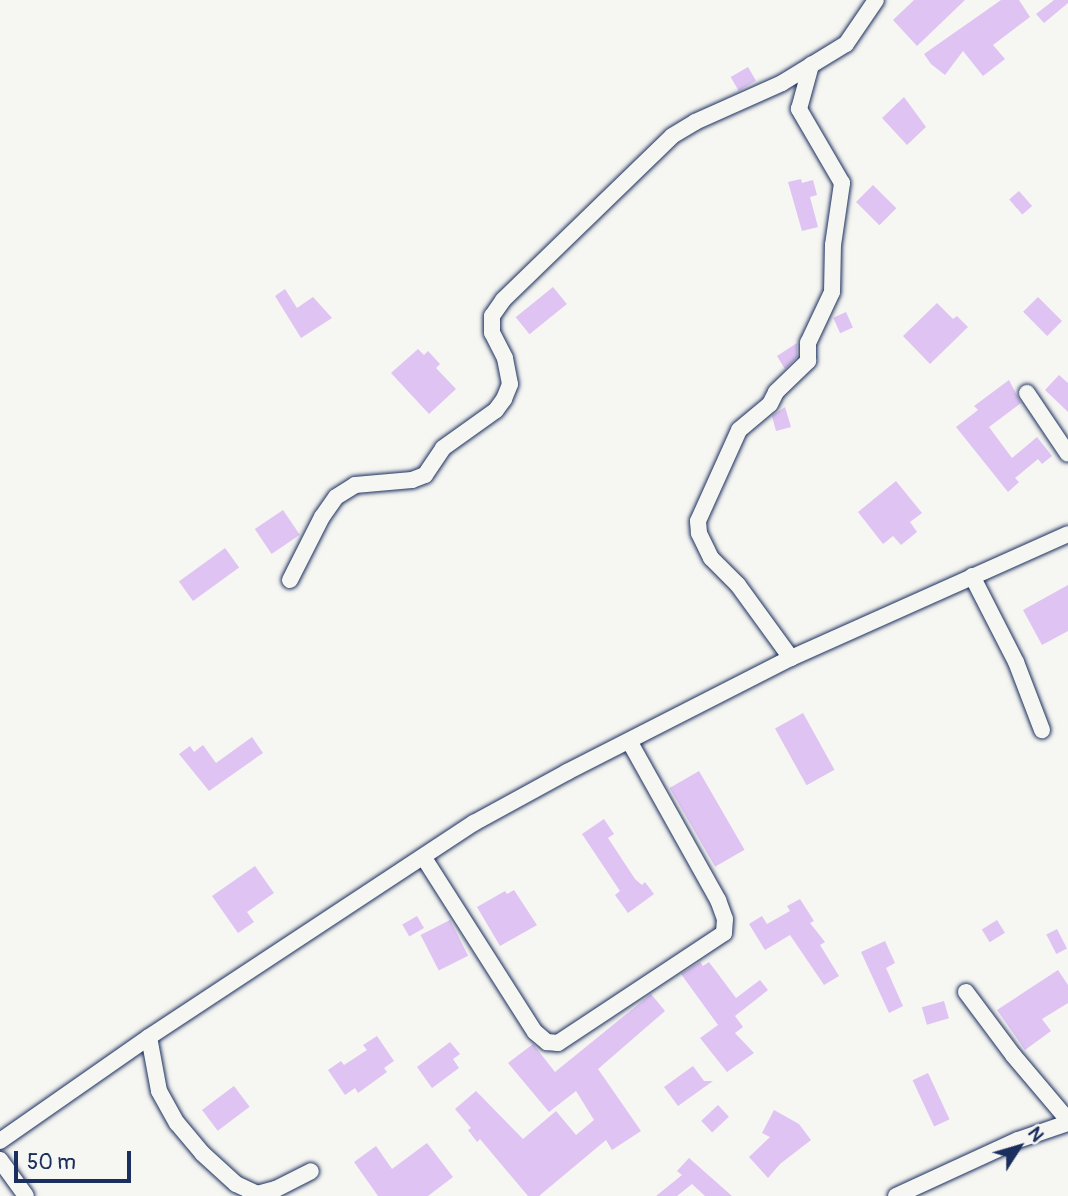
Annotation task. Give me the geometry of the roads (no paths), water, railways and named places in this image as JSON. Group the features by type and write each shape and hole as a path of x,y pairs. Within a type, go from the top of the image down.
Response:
{"street":[{"path":"290,580 322,517 336,497 355,485 411,480 425,475 443,448 496,410 510,384 505,358 492,333 494,309 655,150 695,122 756,96 846,44 876,0"},
{"path":"791,658 738,586 711,558 699,533 698,521 739,430 770,404 776,392 808,360 808,343 832,292 833,245 842,183 799,109 811,65"},
{"path":"1027,393 1068,454"},
{"path":"0,1141 149,1037 424,858 474,822 791,658 1068,534"},
{"path":"972,576 1016,662 1042,730"},
{"path":"424,858 535,1032 547,1042 558,1043 724,933 725,919 718,900 629,741"},
{"path":"896,1196 1018,1140 1068,1121 1013,1055 966,992"},
{"path":"149,1037 159,1091 177,1123 202,1153 236,1184 257,1194 276,1189 311,1171"},
{"path":"0,1160 26,1196"}]}
